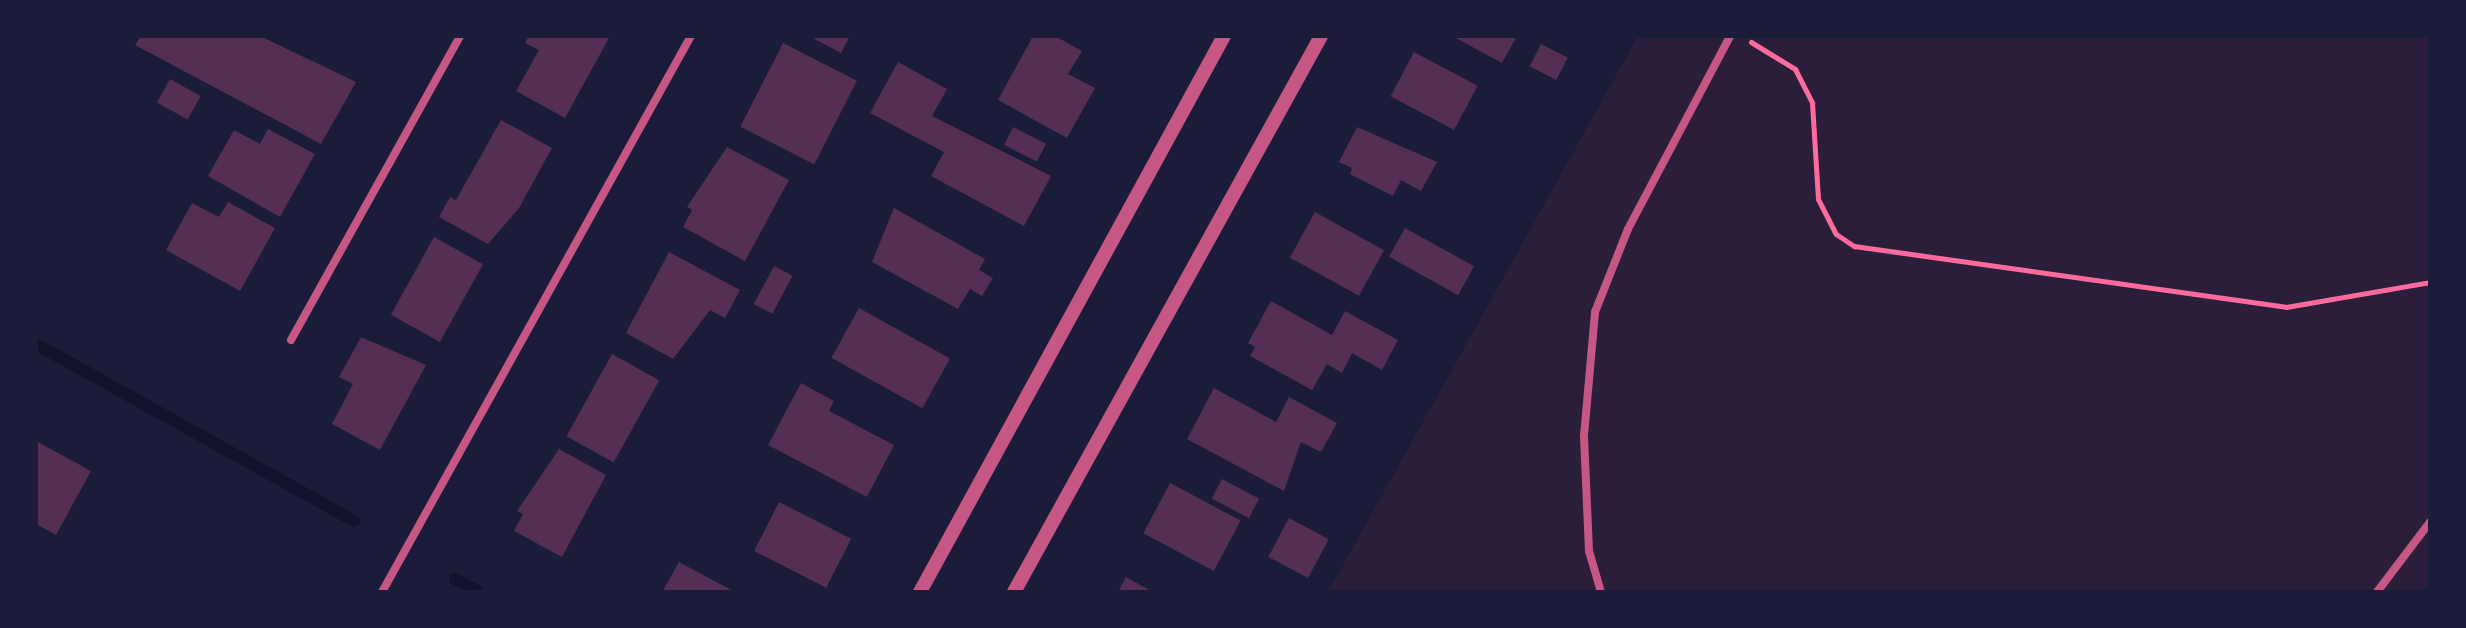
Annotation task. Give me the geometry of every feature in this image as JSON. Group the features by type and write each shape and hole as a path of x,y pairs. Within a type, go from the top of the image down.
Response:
{"street":[{"path":"291,340 460,36"},
{"path":"382,592 691,36"},
{"path":"920,592 1224,36"},
{"path":"1014,592 1321,36"},
{"path":"1601,592 1589,551 1584,436 1595,312 1641,201 1730,36"},
{"path":"2377,592 2430,522"}],"path":[{"path":"1739,36 1795,69 1818,126 1825,220 1854,246 2286,307 2430,282"}],"shaded area":[{"path":"1638,36 2430,36 2430,592 1328,592"}],"building":[{"path":"141,36 260,36 356,82 321,144 135,45"},
{"path":"529,36 610,36 565,118 516,91 539,50 525,43"},
{"path":"809,36 850,36 841,53"},
{"path":"1033,36 1055,36 1082,51 1068,74 1095,88 1067,138 998,100"},
{"path":"1452,36 1517,36 1502,63"},
{"path":"783,43 857,81 814,164 740,127"},
{"path":"1541,44 1568,58 1556,80 1530,66"},
{"path":"1414,52 1478,86 1454,130 1391,96"},
{"path":"898,62 947,89 932,116 1051,176 1024,226 931,176 944,152 870,113"},
{"path":"170,79 201,96 188,120 157,103"},
{"path":"501,120 552,148 519,208 488,244 439,217 450,197 456,200"},
{"path":"1013,127 1046,144 1037,162 1004,145"},
{"path":"1357,127 1437,162 1421,191 1401,180 1393,196 1350,174 1352,168 1339,162"},
{"path":"268,129 315,154 280,217 208,176 234,130 260,144"},
{"path":"727,147 789,180 745,261 683,227 692,210 687,207"},
{"path":"228,202 275,228 240,291 166,250 192,203 219,217"},
{"path":"894,208 985,259 979,270 993,278 982,296 970,289 958,309 872,262"},
{"path":"1315,212 1384,250 1359,296 1290,257"},
{"path":"1405,228 1474,266 1458,295 1389,257"},
{"path":"434,237 483,264 440,342 391,315"},
{"path":"669,252 740,290 725,318 710,310 673,359 626,333"},
{"path":"774,266 793,276 772,314 754,304"},
{"path":"1271,301 1332,335 1345,311 1398,340 1382,370 1352,353 1342,373 1327,364 1312,390 1250,356 1255,347 1248,343"},
{"path":"859,308 950,358 922,408 831,358"},
{"path":"361,337 426,365 380,450 332,424 353,384 339,377"},
{"path":"612,354 659,380 614,462 566,436"},
{"path":"801,383 834,401 829,411 894,445 867,497 768,445"},
{"path":"1214,388 1276,422 1289,397 1337,423 1321,452 1301,442 1284,491 1187,439"},
{"path":"36,441 91,471 56,535 36,524"},
{"path":"559,449 606,475 562,557 514,531 523,514 517,511"},
{"path":"1222,479 1259,499 1249,518 1212,498"},
{"path":"1170,483 1241,521 1214,571 1143,533"},
{"path":"779,502 851,539 826,588 754,551"},
{"path":"1289,518 1329,539 1308,578 1268,557"},
{"path":"679,562 735,592 662,592"},
{"path":"1126,577 1153,592 1118,592"}],"waterway":[{"path":"36,344 354,521"},
{"path":"455,579 478,592"}]}
